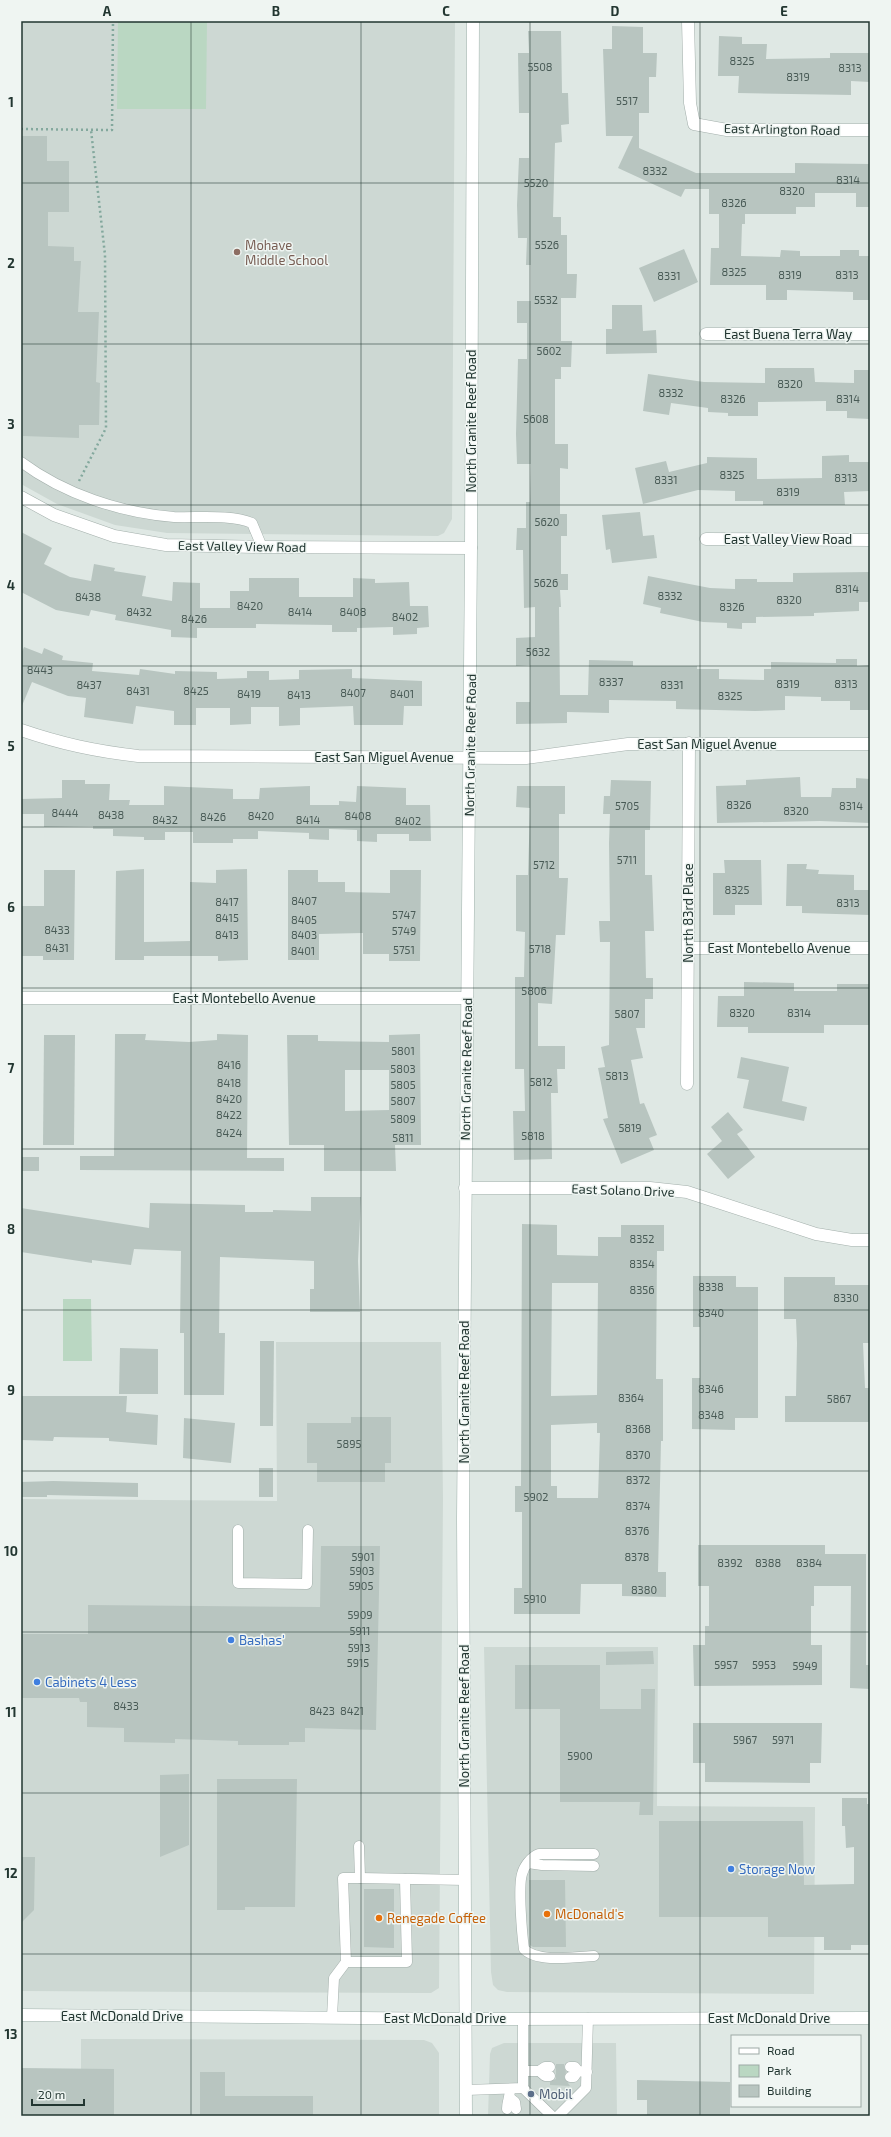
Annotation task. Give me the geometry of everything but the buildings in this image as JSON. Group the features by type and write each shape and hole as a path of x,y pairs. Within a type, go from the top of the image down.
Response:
{"street":[{"name":"North Granite Reef Road","path":"466,2116 463,1511 471,548 473,21"},
{"name":"East Arlington Road","path":"688,21 690,103 694,124 727,130 870,130"},
{"name":"East Buena Terra Way","path":"706,334 870,334"},
{"name":"East Valley View Road","path":"21,497 54,515 114,536 166,544 262,547 471,548"},
{"name":"East Valley View Road","path":"706,539 870,540"},
{"name":"East San Miguel Avenue","path":"21,730 60,743 98,752 138,756 526,758 628,744 870,744"},
{"name":"North 83rd Place","path":"687,1084 688,743"},
{"name":"East Montebello Avenue","path":"688,948 870,948"},
{"name":"East Montebello Avenue","path":"21,998 467,998"},
{"name":"East Solano Drive","path":"465,1188 650,1188 687,1192 816,1234 852,1240 870,1240"},
{"name":"East McDonald Drive","path":"21,2015 466,2019 870,2018"}],"lane":[{"path":"21,462 74,492 107,504 154,515 202,518 240,518 252,522 262,547"},
{"path":"238,1530 238,1583 307,1584 308,1530"},
{"path":"359,1846 360,1878"},
{"path":"594,1854 535,1855 528,1863 521,1876 524,1949 530,1955 541,1958 594,1956"},
{"path":"528,1863 542,1865 594,1866"},
{"path":"332,2018 334,1978 346,1962 343,1878 465,1880"},
{"path":"346,1962 408,1962 405,1879"},
{"path":"558,2116 586,2088 576,2072 588,2018"},
{"path":"523,2019 523,2088 552,2116"},
{"path":"524,2071 539,2071 546,2076 550,2072"},
{"path":"466,2090 510,2093 523,2088"},
{"path":"510,2093 515,2102 511,2109"}],"path":[{"path":"21,129 112,130 113,21"},
{"path":"77,485 106,428 105,255 91,130"}],"shaded area":[{"name":"Mohave Middle School","path":"21,21 455,21 452,519 444,533 438,536 167,533 115,525 57,504 21,484"},
{"path":"276,1342 441,1342 443,1499 439,1988 431,1993 21,1991 21,1499 277,1501"},
{"path":"484,1647 658,1647 657,1806 815,1807 814,1994 507,1992 498,1990 493,1985 491,1972"},
{"path":"81,2039 424,2040 432,2043 439,2053 439,2116 81,2116"},
{"path":"504,2043 616,2043 617,2116 488,2116 490,2054 492,2048"}],"green space":[{"path":"118,21 207,21 206,109 117,109"},
{"path":"63,1299 91,1299 92,1361 63,1361"}],"place":[{"name":"Mohave Middle School","path":"237,252"},
{"name":"Bashas'","path":"231,1640"},
{"name":"Cabinets 4 Less","path":"37,1682"},
{"name":"Storage Now","path":"731,1869"},
{"name":"McDonald's","path":"547,1914"},
{"name":"Renegade Coffee","path":"379,1918"},
{"name":"Mobil","path":"531,2094"}]}
